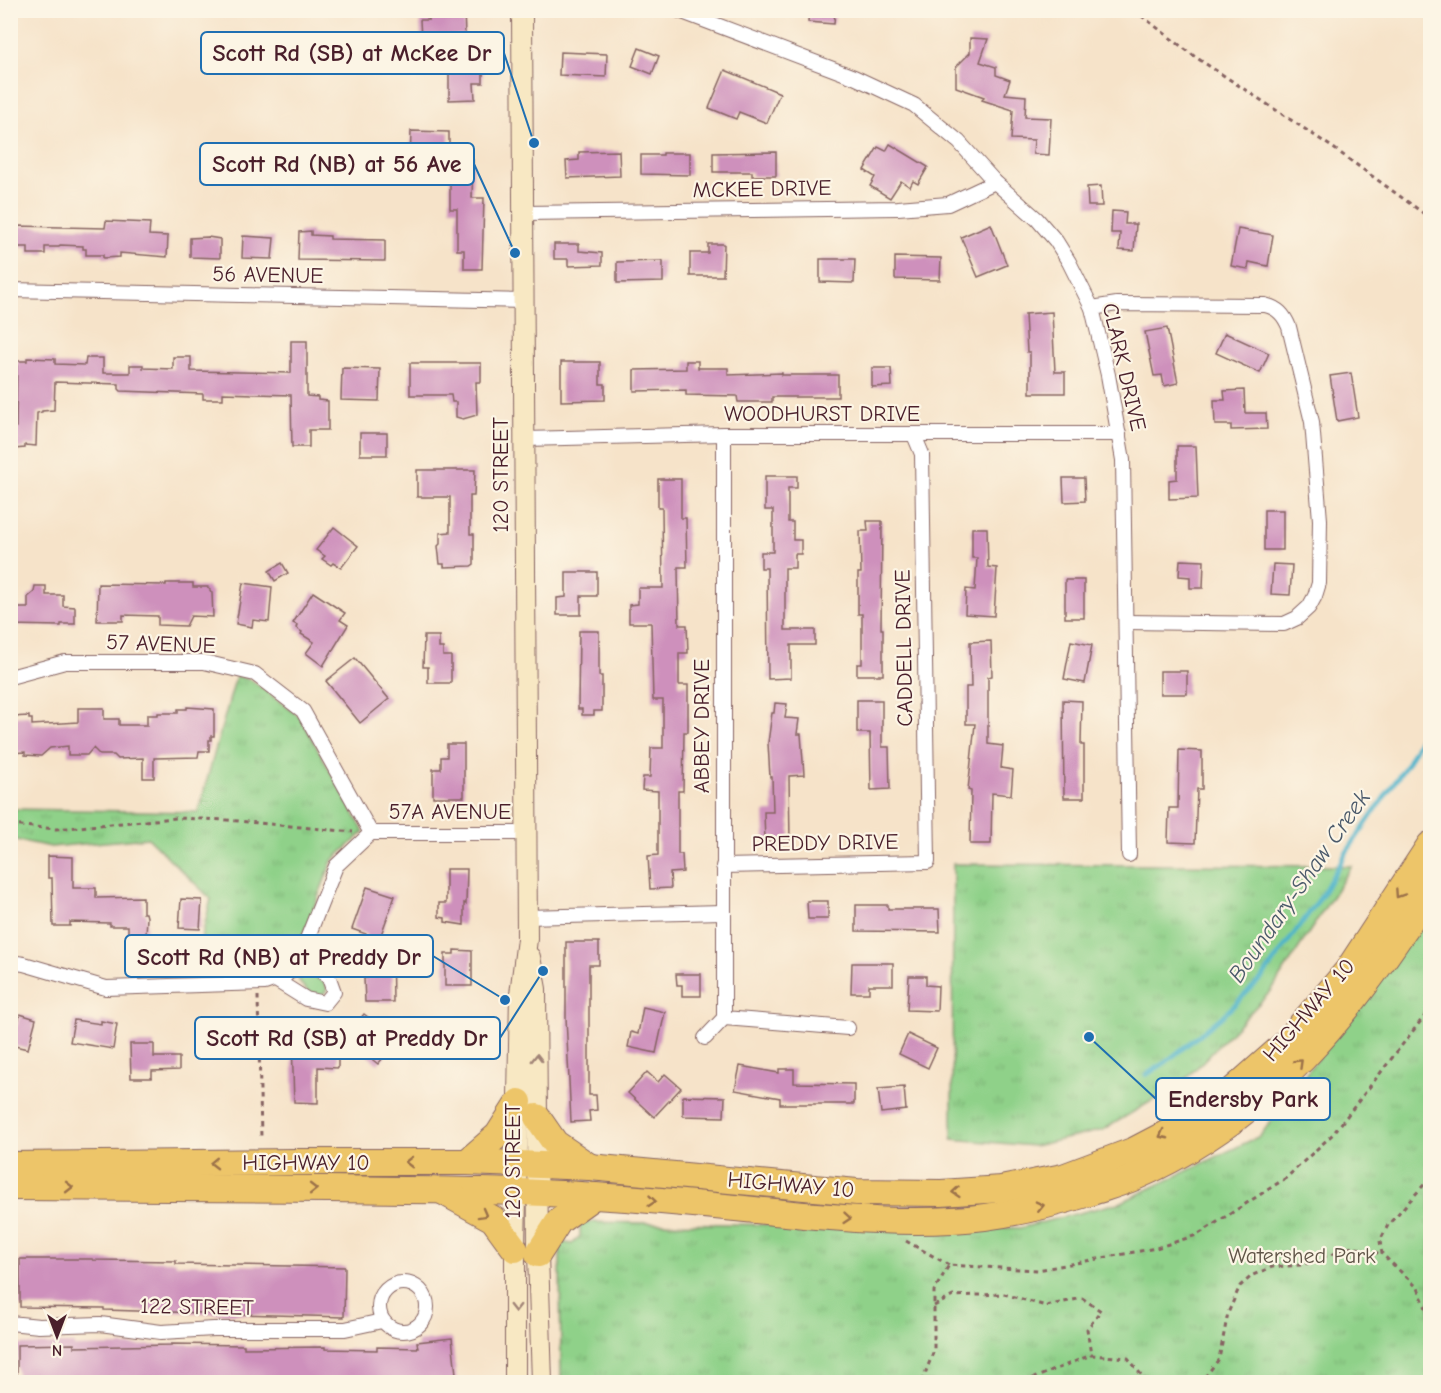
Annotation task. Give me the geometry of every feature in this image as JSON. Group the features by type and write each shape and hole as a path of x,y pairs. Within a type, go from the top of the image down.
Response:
{"highway":[{"name":"HIGHWAY 10","path":"10,1165 467,1162 590,1167 857,1192 941,1193 1001,1189 1063,1177 1135,1150 1179,1127 1224,1098 1284,1045 1348,969 1431,845"},
{"name":"HIGHWAY 10","path":"10,1187 527,1193 594,1196 869,1220 952,1220 1008,1214 1062,1201 1131,1179 1193,1148 1256,1103 1304,1059 1356,1000 1431,891"},
{"path":"467,1162 528,1109 555,1143 590,1167"},
{"path":"442,1191 492,1220 526,1252 559,1221 594,1196"}],"street":[{"name":"120 STREET","path":"515,1383 526,1252 528,1109 520,994 526,939 522,10"},
{"name":"CLARK DRIVE","path":"677,10 854,77 914,105 959,142 994,182 1037,219 1056,241 1092,308 1123,460 1129,855"},
{"name":"MCKEE DRIVE","path":"524,213 898,208 948,204 994,182"},
{"name":"56 AVENUE","path":"10,290 525,301"},
{"path":"1092,308 1117,304 1265,305 1273,307 1286,319 1289,327 1312,422 1320,520 1319,583 1309,607 1297,618 1284,624 1126,622"},
{"name":"WOODHURST DRIVE","path":"525,439 724,435 1119,434"},
{"name":"ABBEY DRIVE","path":"724,435 724,1018"},
{"name":"CADDELL DRIVE","path":"914,435 922,454 928,862"},
{"name":"57 AVENUE","path":"10,677 65,662 204,662 255,674 303,711 371,833"},
{"name":"57A AVENUE","path":"10,962 106,988 258,983 274,979 285,976 297,964 336,866 371,833 526,832"},
{"name":"PREDDY DRIVE","path":"723,866 928,862"},
{"path":"526,916 723,912"},
{"path":"274,979 306,999 325,1004 334,992 329,978 302,952"},
{"path":"705,1038 724,1018 848,1028"},
{"name":"120 STREET","path":"526,1252 542,1383"},
{"name":"122 STREET","path":"10,1323 39,1326 100,1324 161,1332 214,1329 345,1329 382,1321"}],"path":[{"path":"1134,10 1194,56 1332,147 1431,218"},
{"path":"10,825 56,829 176,818 227,820 371,833"},
{"path":"258,983 261,1138"},
{"path":"899,1237 949,1265 1038,1270 1156,1248 1197,1235 1286,1178 1334,1134 1431,1009"},
{"path":"1382,1254 1380,1241 1388,1225 1431,1178"},
{"path":"1197,1383 1205,1377 1219,1359 1228,1312 1240,1286 1253,1275 1272,1267 1302,1264 1352,1247 1382,1254 1418,1288 1431,1318"},
{"path":"922,1383 934,1350 934,1291 949,1265"},
{"path":"934,1307 953,1296 1004,1294 1046,1306 1082,1298 1101,1311 1087,1329 1091,1355"},
{"path":"1024,1383 1091,1355 1128,1358 1147,1383"}],"green space":[{"path":"236,676 251,680 300,717 364,832 332,861 294,959 281,970 263,976 191,980 211,899 148,838 51,847 11,839 10,809 198,812"},
{"path":"953,864 1352,866 1271,991 1182,1083 1103,1130 1034,1146 952,1139"},
{"name":"Watershed Park","path":"1430,907 1430,1382 561,1382 560,1242 572,1244 580,1237 580,1222 1020,1228 1122,1202 1260,1136"},
{"path":"305,970 325,983 327,990 321,996 311,995 300,983 298,977"}],"building":[{"path":"445,10 464,10 465,35 421,38 420,20 429,20 429,17 445,17"},
{"path":"809,10 835,10 834,24 808,22"},
{"path":"970,38 988,39 980,62 996,67 996,75 1010,80 1005,94 1026,96 1025,117 1051,118 1049,155 1033,154 1034,140 1011,139 1013,110 982,100 984,97 956,87 956,67 970,53"},
{"path":"639,48 659,56 652,74 632,66"},
{"path":"560,52 607,54 606,77 559,75"},
{"path":"449,61 483,62 483,83 474,83 475,99 449,100"},
{"path":"725,70 780,93 767,123 739,112 736,119 709,108"},
{"path":"411,131 449,132 449,158 473,160 472,198 484,198 482,269 464,269 464,250 457,250 457,209 450,209 450,178 417,176 417,167 410,165"},
{"path":"890,144 928,167 918,184 913,181 910,187 901,181 890,198 870,186 875,177 864,170 878,147 886,151"},
{"path":"619,151 620,176 567,178 566,161 579,160 579,152"},
{"path":"776,152 776,176 752,176 752,172 713,172 713,153"},
{"path":"663,153 690,153 690,175 641,174 641,155 663,155"},
{"path":"1101,186 1102,206 1088,206 1087,187"},
{"path":"1112,211 1126,212 1125,224 1136,224 1134,251 1119,250 1120,233 1111,233"},
{"path":"106,221 150,223 149,235 168,236 167,257 120,253 120,257 103,258 103,255 86,255 86,249 83,249 83,246 60,245 59,247 45,247 45,254 28,254 28,247 17,247 17,226 105,228"},
{"path":"991,224 1007,265 978,277 961,237"},
{"path":"1238,229 1273,235 1268,266 1249,262 1248,269 1231,266"},
{"path":"311,231 311,235 330,236 330,239 385,240 385,261 298,260 299,232"},
{"path":"243,236 274,238 272,259 242,258"},
{"path":"190,238 220,239 220,258 190,257"},
{"path":"554,244 579,244 579,251 602,253 602,265 568,266 568,259 554,259"},
{"path":"708,244 724,244 723,276 690,276 690,253 708,253"},
{"path":"895,257 941,258 940,280 895,279"},
{"path":"820,259 855,259 854,283 820,282"},
{"path":"663,261 663,282 617,283 617,262"},
{"path":"1052,312 1055,372 1065,372 1065,393 1030,393 1030,352 1027,352 1025,314"},
{"path":"1167,328 1178,383 1164,386 1162,375 1154,376 1145,332"},
{"path":"1225,333 1269,353 1260,373 1216,353"},
{"path":"291,341 307,341 307,396 328,401 328,430 309,430 309,447 292,447 291,395 223,393 223,399 203,399 203,394 121,391 119,384 55,382 54,410 37,413 36,446 25,445 25,448 14,449 14,445 10,445 10,427 16,427 17,361 27,361 27,358 55,359 55,364 85,365 86,358 103,358 103,373 130,373 130,365 173,369 173,357 191,357 191,371 291,373"},
{"path":"686,361 698,361 698,368 728,368 728,375 782,373 782,375 838,375 838,397 772,397 772,402 738,402 737,396 686,395 686,390 634,391 634,370 686,369"},
{"path":"561,362 600,362 600,384 605,384 605,400 561,401"},
{"path":"410,363 481,363 481,382 476,382 477,415 463,419 456,417 456,402 452,402 451,395 410,395"},
{"path":"342,368 380,369 379,401 341,400"},
{"path":"872,368 891,368 892,386 872,387"},
{"path":"1351,373 1358,417 1337,421 1330,376"},
{"path":"1244,390 1245,413 1266,413 1267,429 1231,430 1231,425 1215,425 1214,400 1225,400 1224,391"},
{"path":"360,433 387,433 387,455 360,455"},
{"path":"1177,446 1196,446 1198,498 1169,499 1169,480 1177,479"},
{"path":"417,470 475,470 474,496 470,496 470,534 474,534 474,564 471,566 444,567 444,564 440,564 438,546 440,533 450,532 450,497 417,497"},
{"path":"765,476 797,476 797,488 788,488 788,522 793,522 793,540 801,540 801,554 795,554 795,568 785,568 785,630 815,630 815,645 791,645 791,678 768,679 767,568 761,568 761,552 773,552 773,510 765,510"},
{"path":"1063,478 1084,478 1085,501 1064,502"},
{"path":"658,479 681,479 681,518 686,518 687,567 678,567 679,625 687,625 688,653 679,653 679,685 688,685 688,732 684,732 683,791 678,791 678,854 682,854 683,872 670,873 671,888 650,889 648,856 658,855 658,791 642,790 643,777 650,777 651,748 663,748 663,700 653,700 651,623 629,623 629,605 638,604 638,588 663,588 662,508 658,508"},
{"path":"1264,510 1283,510 1283,550 1264,550"},
{"path":"867,521 882,521 883,675 857,675 857,664 862,664 862,614 858,614 858,573 861,573 860,531 868,531"},
{"path":"334,527 358,546 341,568 322,559 325,556 316,550"},
{"path":"972,528 987,528 988,567 997,568 994,616 965,614 966,589 975,590 977,558 972,558"},
{"path":"1180,560 1204,561 1203,588 1190,588 1190,577 1179,576"},
{"path":"282,563 288,573 275,581 269,571"},
{"path":"1273,564 1292,565 1290,595 1271,594"},
{"path":"566,572 597,572 597,596 581,596 581,615 557,615 557,598 566,597"},
{"path":"1065,580 1084,580 1084,618 1065,618"},
{"path":"166,583 193,583 193,587 208,587 212,593 213,617 191,616 186,626 158,625 158,616 123,615 123,621 97,621 98,584 166,585"},
{"path":"243,583 272,587 269,622 253,620 252,627 236,624"},
{"path":"35,586 46,586 46,595 63,595 63,606 75,607 75,624 10,625 10,608 28,608 28,597 34,592"},
{"path":"313,592 345,613 340,620 348,625 323,666 306,653 314,642 301,634 302,632 296,628 297,625 293,623"},
{"path":"579,631 599,631 602,711 594,711 594,715 582,715 582,709 578,709"},
{"path":"424,636 439,636 439,648 443,648 443,656 451,656 451,683 428,683 428,667 423,667"},
{"path":"991,641 992,676 988,677 988,744 1003,746 1001,768 1013,770 1011,795 992,793 991,844 970,844 971,791 968,790 975,724 966,724 966,687 971,687 970,642"},
{"path":"1071,641 1092,645 1085,683 1064,679"},
{"path":"355,658 389,699 360,723 326,681"},
{"path":"1160,671 1187,671 1187,694 1160,694"},
{"path":"857,700 882,700 882,747 889,747 890,789 871,790 870,733 857,733"},
{"path":"1063,700 1082,701 1081,745 1084,745 1084,798 1064,798"},
{"path":"775,703 787,704 785,718 799,719 797,734 801,734 804,775 789,776 790,841 765,842 764,812 773,812 768,743"},
{"path":"187,707 214,709 214,736 211,736 209,740 209,751 199,751 198,757 154,758 154,778 143,778 143,758 118,759 114,755 100,755 93,748 87,755 68,755 68,746 50,748 41,756 25,755 25,752 10,753 10,717 29,716 29,719 32,719 32,725 78,722 78,708 104,708 104,719 119,719 119,725 147,725 147,715 178,713 178,709 187,709"},
{"path":"447,744 464,744 464,797 433,797 433,769 441,769 441,757 447,757"},
{"path":"1179,750 1202,751 1202,789 1197,789 1195,843 1168,842 1169,808 1178,808"},
{"path":"48,856 73,857 73,888 96,888 96,898 143,897 143,913 146,913 147,917 146,936 128,935 128,926 110,926 110,923 70,922 70,926 53,926 52,878 48,878"},
{"path":"446,869 467,869 464,925 445,922 445,918 439,917 439,903 446,903"},
{"path":"367,887 395,896 378,943 392,943 393,1002 365,1002 366,934 352,929"},
{"path":"181,899 202,900 200,929 179,928"},
{"path":"807,901 828,901 828,919 808,919"},
{"path":"856,905 888,905 888,909 939,909 940,932 856,931"},
{"path":"566,942 599,942 599,965 589,965 589,1095 596,1095 597,1110 589,1111 590,1121 571,1122 566,1017"},
{"path":"454,950 472,951 472,986 445,986 445,954 454,954"},
{"path":"852,963 893,963 893,985 869,985 869,993 851,993"},
{"path":"676,974 701,974 701,996 682,996 682,985 677,985"},
{"path":"909,976 926,976 926,985 938,986 937,1011 907,1010"},
{"path":"643,1007 665,1012 656,1053 628,1047 631,1032 638,1034"},
{"path":"20,1014 36,1019 28,1049 10,1045 10,1024 17,1026"},
{"path":"364,1014 398,1040 378,1064 345,1038"},
{"path":"74,1020 117,1024 113,1049 70,1042"},
{"path":"908,1034 937,1048 928,1068 899,1054"},
{"path":"292,1041 338,1041 338,1068 318,1067 318,1103 294,1102"},
{"path":"130,1044 154,1044 154,1057 179,1057 179,1070 152,1071 152,1078 131,1078"},
{"path":"740,1066 779,1073 779,1069 794,1069 794,1083 854,1084 854,1104 780,1104 780,1098 735,1090"},
{"path":"647,1072 658,1082 665,1074 681,1088 654,1117 628,1093"},
{"path":"904,1087 906,1110 881,1113 878,1089"},
{"path":"683,1096 725,1097 724,1117 683,1116"},
{"path":"20,1259 176,1261 176,1264 345,1267 344,1317 20,1307"},
{"path":"452,1338 457,1383 17,1383 17,1345 74,1344 74,1347 171,1344 244,1345 244,1348 325,1347 325,1349 377,1350 377,1347 418,1348 417,1342"}],"waterway":[{"name":"Boundary-Shaw Creek","path":"1146,1075 1166,1062 1224,1015 1262,978 1320,898 1346,853 1407,764 1430,719"}],"place":[{"name":"Scott Rd (SB) at McKee Dr","path":"534,143"},
{"name":"Scott Rd (NB) at 56 Ave","path":"515,253"},
{"name":"Scott Rd (SB) at Preddy Dr","path":"543,971"},
{"name":"Scott Rd (NB) at Preddy Dr","path":"505,1000"},
{"name":"Endersby Park","path":"1089,1037"}]}
